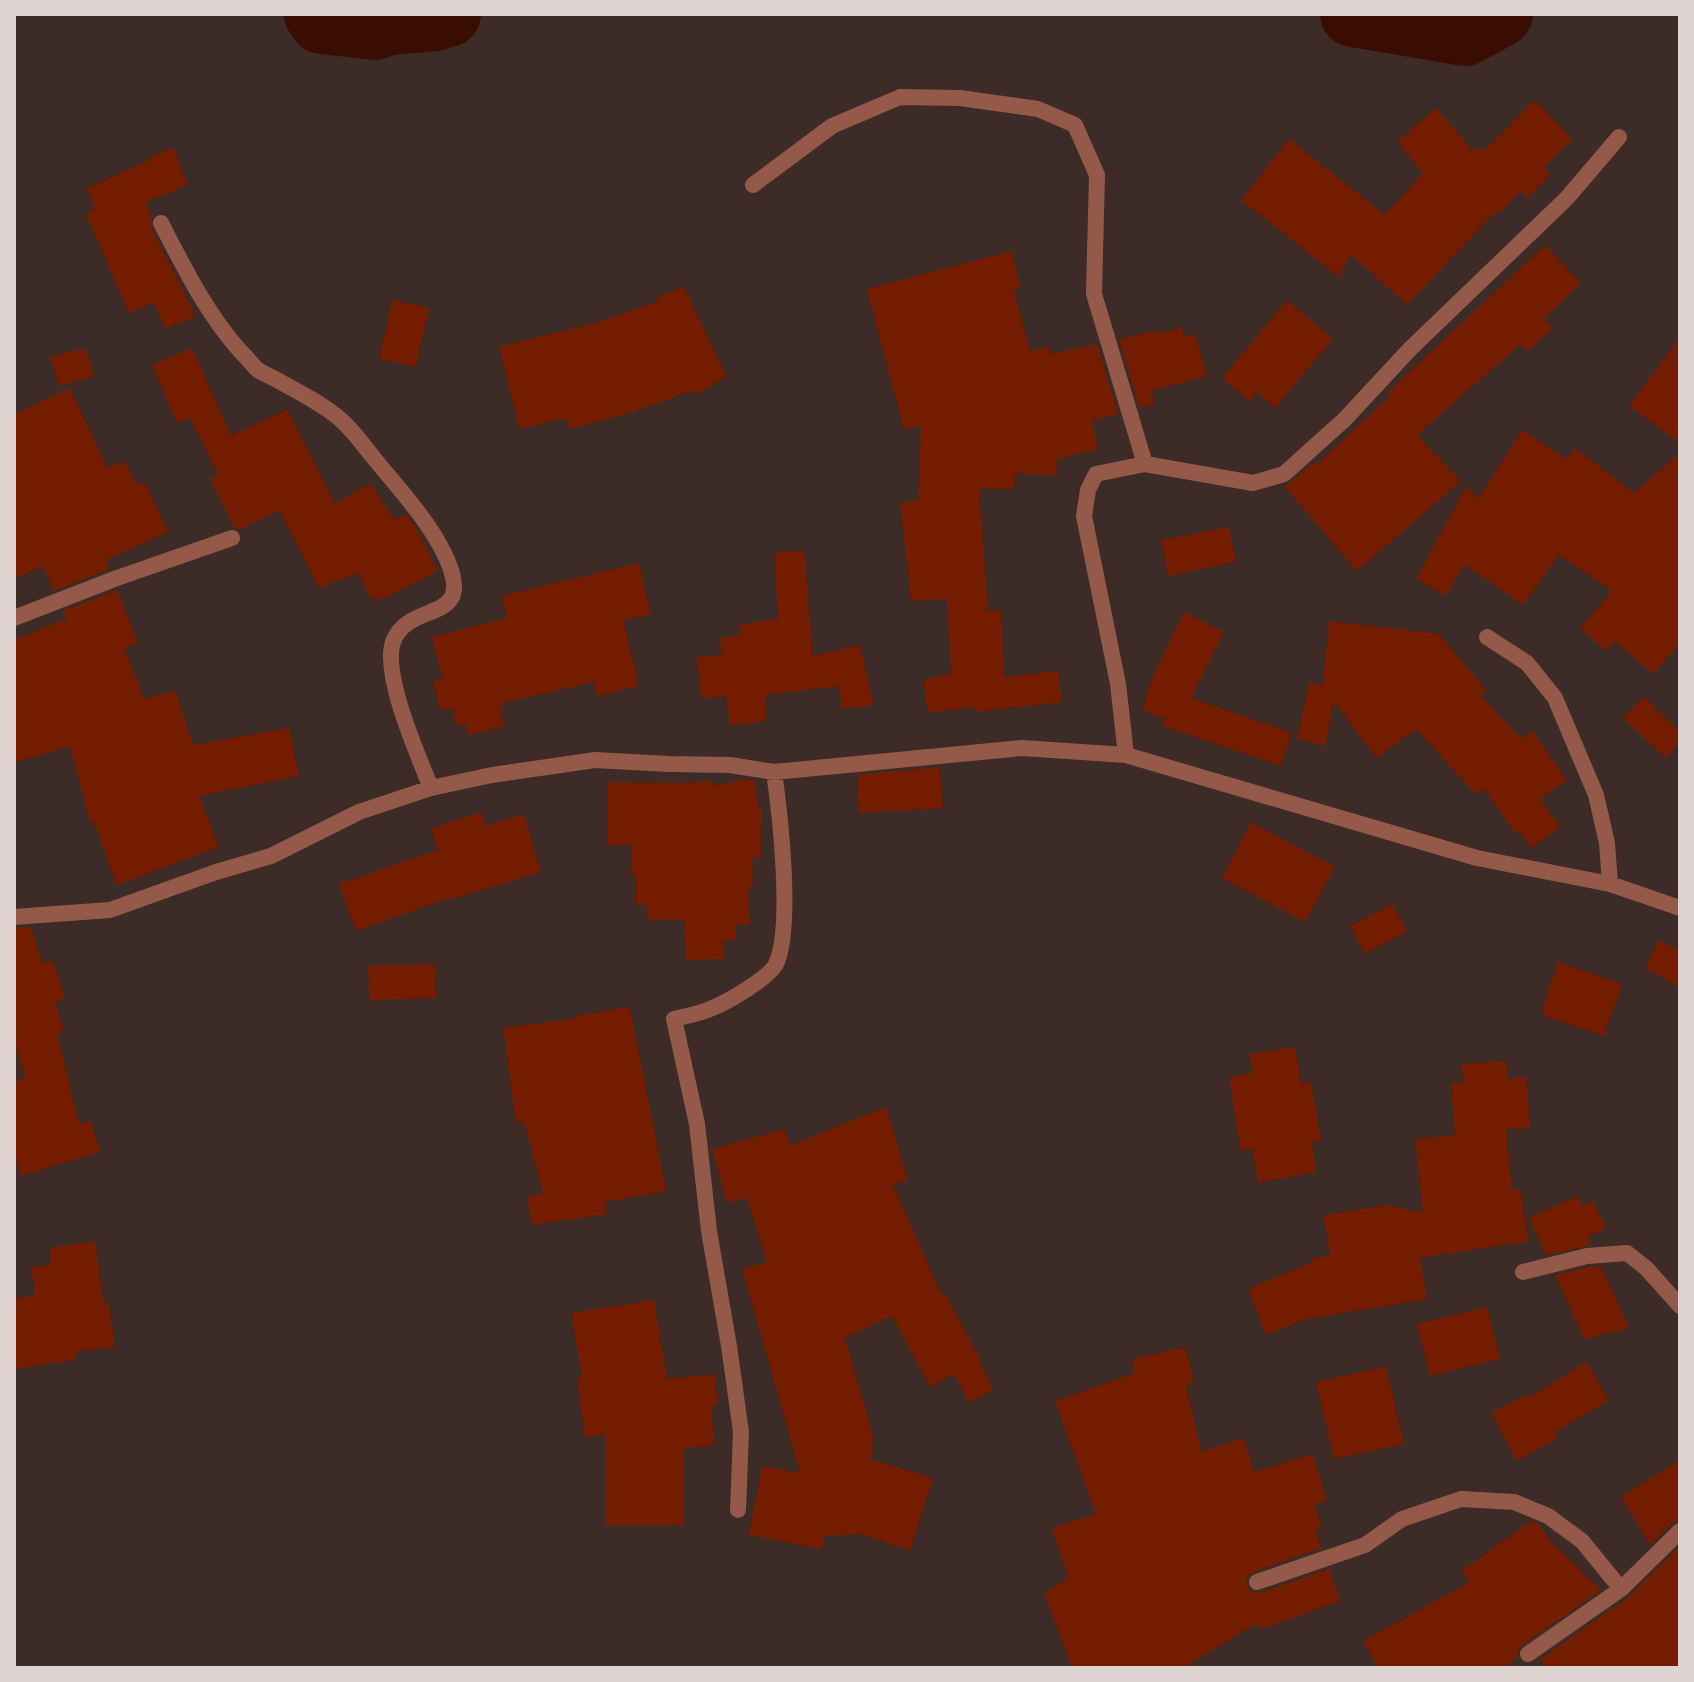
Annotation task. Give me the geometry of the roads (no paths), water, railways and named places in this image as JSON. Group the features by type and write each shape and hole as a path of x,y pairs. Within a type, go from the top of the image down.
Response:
{"street":[{"path":"753,185 832,126 900,97 960,98 1038,109 1075,125 1097,175 1094,294 1145,464"},
{"path":"1126,755 1118,684 1084,516 1088,490 1096,474 1145,464 1253,483 1284,474 1345,419 1410,349 1567,198 1619,137"},
{"path":"161,223 191,282 228,337 258,370 309,397 342,421 406,495 444,553 455,580 455,592 450,602 403,627 394,641 390,657 400,707 431,788"},
{"path":"14,618 232,538"},
{"path":"1487,637 1527,663 1555,698 1596,795 1607,843 1610,884"},
{"path":"14,917 110,910 271,856 359,812 431,788 492,775 595,760 730,765 774,772 1022,748 1126,755 1477,858 1610,884 1680,908"},
{"path":"738,1510 741,1432 709,1231 697,1124 674,1019 711,1009 761,980 775,965 781,946 784,912 780,812 774,772"},
{"path":"1523,1272 1587,1256 1627,1253 1646,1268 1680,1306"},
{"path":"1257,1582 1365,1545 1402,1519 1461,1499 1514,1502 1548,1516 1582,1541 1621,1589"},
{"path":"1528,1654 1621,1589 1680,1531"}],"waterway":[{"path":"317,14 322,21 375,27 389,22 448,14"},
{"path":"1353,14 1465,33 1500,14"}]}
